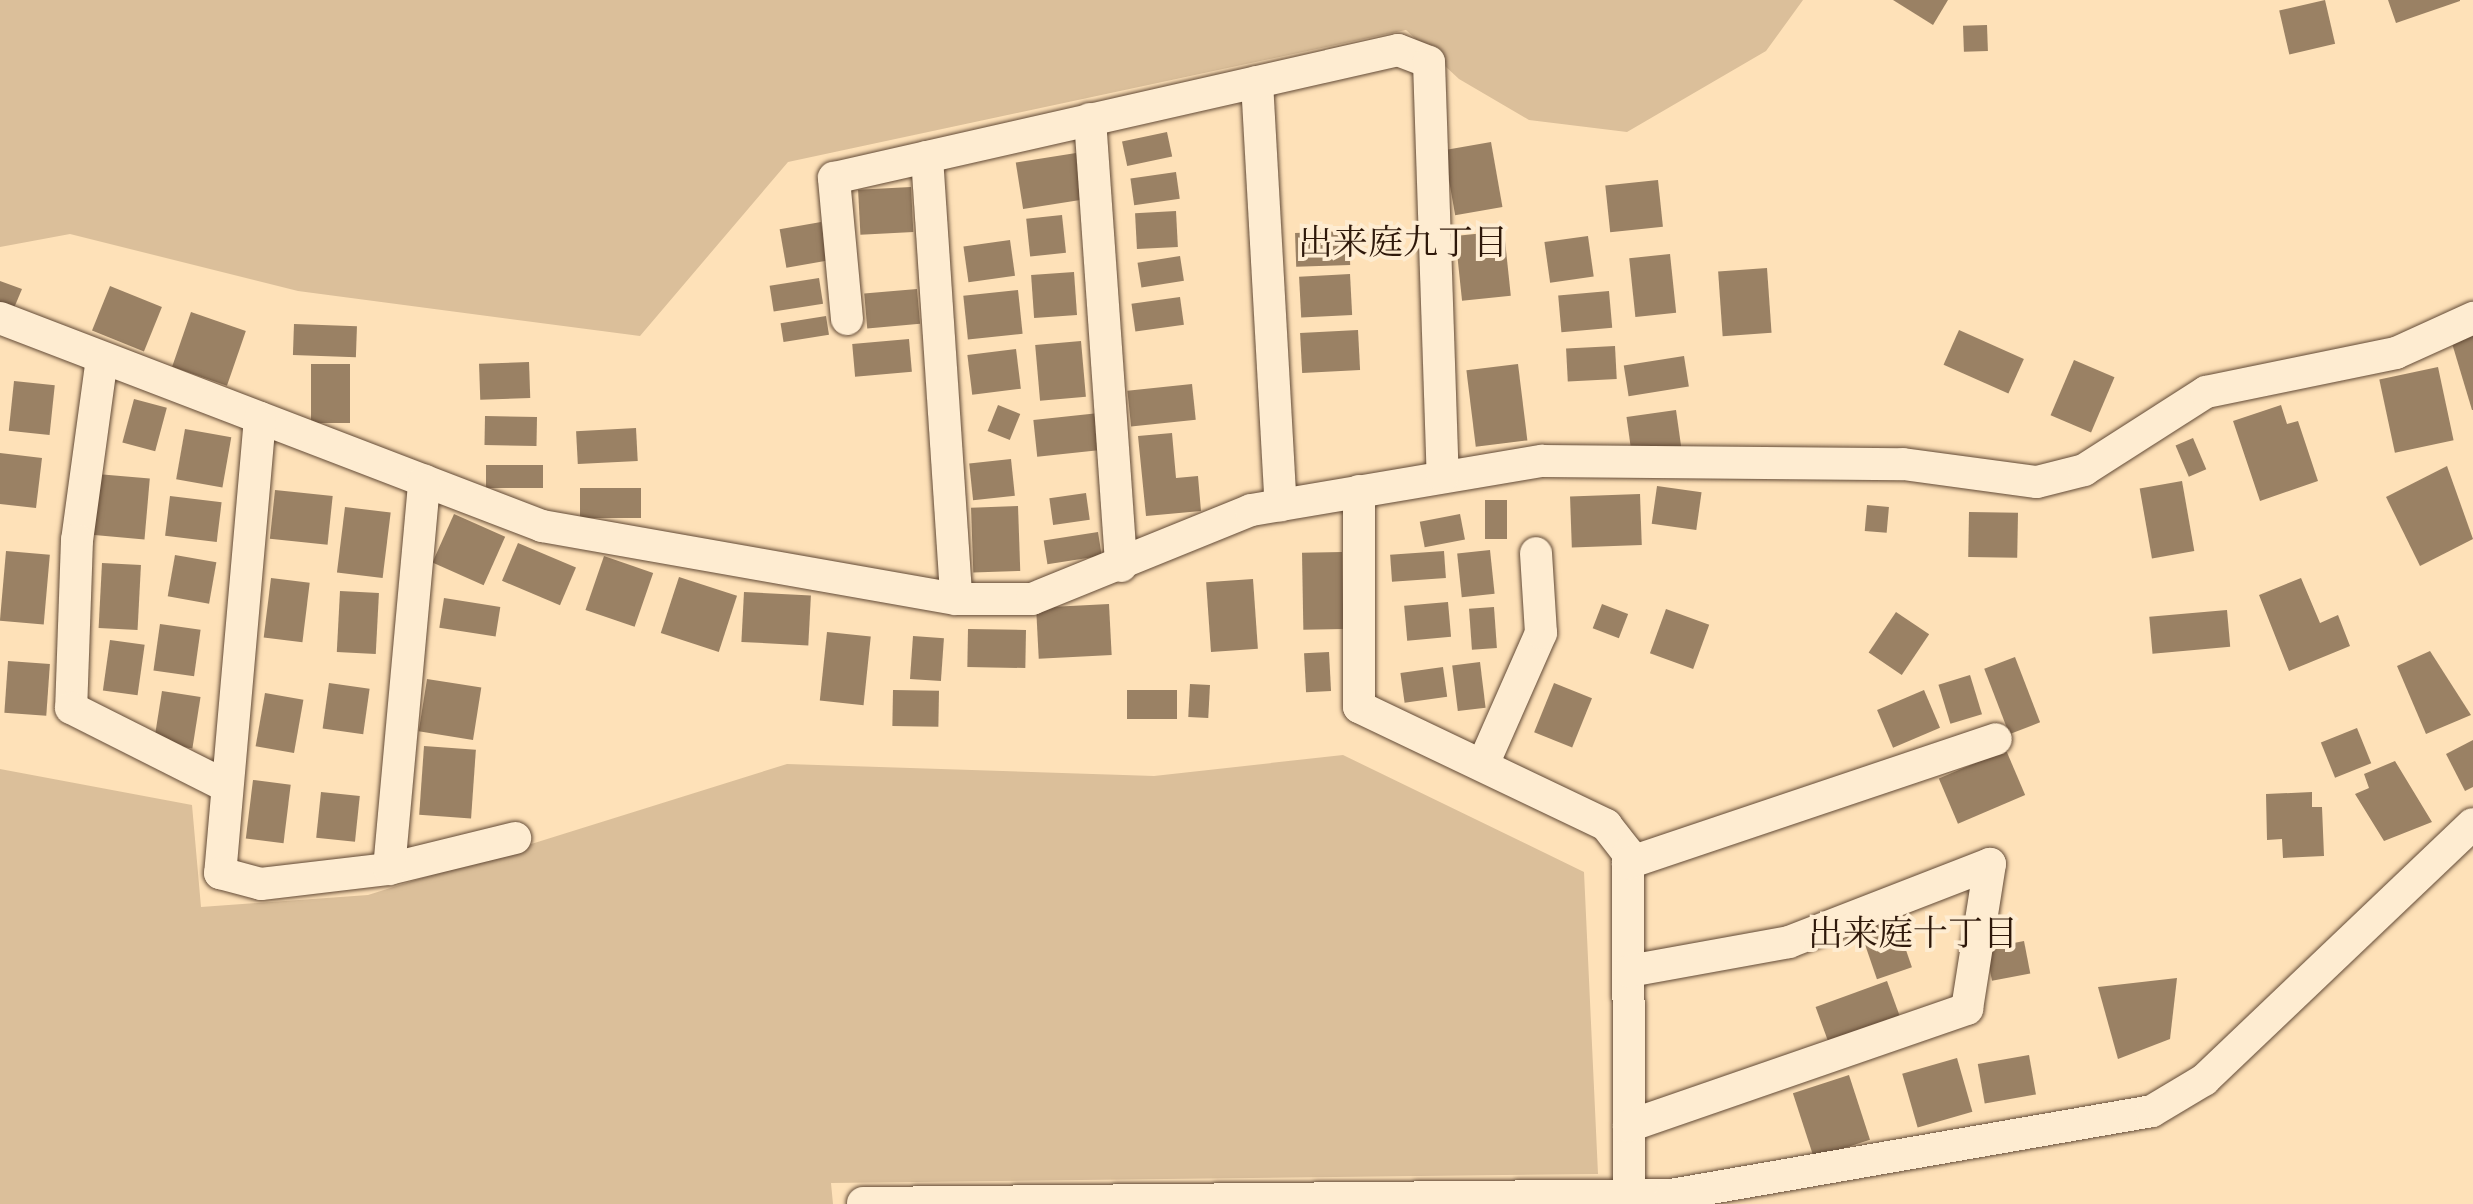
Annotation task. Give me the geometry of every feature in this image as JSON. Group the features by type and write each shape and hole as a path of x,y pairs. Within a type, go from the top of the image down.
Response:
{"street":[{"path":"847,319 834,178 1398,50 1429,62 1443,477"},
{"path":"1257,82 1281,505"},
{"path":"1090,120 1120,566"},
{"path":"927,157 956,599"},
{"path":"0,318 542,526 956,599 1032,599 1281,505 1443,477 1580,461 1902,464 2036,482 2084,470 2206,392 2396,353 2473,318"},
{"path":"102,358 78,540 71,708 222,784"},
{"path":"260,418 222,784 220,873 261,884 388,869 515,838"},
{"path":"388,869 424,481"},
{"path":"1359,490 1358,707 1485,760 1606,825 1628,862 1630,1200"},
{"path":"1485,760 1541,634 1536,552"},
{"path":"1628,862 1996,739"},
{"path":"863,1203 1630,1200 2152,1111 2204,1080 2473,824"},
{"path":"1628,1126 1967,1009 1990,864 1789,942 1629,971"}],"shaded area":[{"path":"0,0 1803,0 1766,51 1627,132 1529,120 1459,79 1406,30 788,162 640,336 298,291 70,234 0,247"},
{"path":"1343,755 1584,872 1598,1174 831,1183 833,1204 0,1204 0,769 192,805 201,907 368,895 787,764 1154,776"}],"building":[{"path":"1893,0 1948,0 1933,25"},
{"path":"2325,0 2335,44 2289,54 2279,11"},
{"path":"2388,0 2460,0 2460,1 2396,23"},
{"path":"1987,25 1988,51 1964,52 1963,26"},
{"path":"1167,132 1172,156 1127,166 1122,142"},
{"path":"1491,142 1502,207 1455,215 1444,150"},
{"path":"1076,153 1083,199 1023,209 1016,163"},
{"path":"1176,172 1180,199 1134,205 1130,178"},
{"path":"1658,180 1663,227 1610,232 1605,186"},
{"path":"911,187 913,232 860,235 858,190"},
{"path":"1176,211 1178,247 1137,249 1135,213"},
{"path":"1062,215 1066,253 1030,257 1026,219"},
{"path":"821,222 828,260 786,268 780,229"},
{"path":"1349,231 1350,265 1296,267 1295,233"},
{"path":"1504,231 1511,296 1462,301 1455,236"},
{"path":"1588,236 1594,277 1550,283 1544,242"},
{"path":"1010,240 1015,276 968,282 963,247"},
{"path":"1670,254 1676,313 1635,317 1629,258"},
{"path":"1180,256 1184,281 1141,287 1138,263"},
{"path":"1767,268 1772,333 1723,336 1718,271"},
{"path":"1074,272 1077,315 1034,318 1031,275"},
{"path":"1350,274 1352,315 1301,318 1299,277"},
{"path":"819,278 823,304 774,312 770,286"},
{"path":"0,281 22,289 14,308 0,302"},
{"path":"110,286 162,307 144,351 92,331"},
{"path":"917,289 920,324 867,328 864,294"},
{"path":"1018,290 1023,334 968,340 963,296"},
{"path":"1609,291 1612,328 1561,332 1558,295"},
{"path":"1180,297 1184,325 1135,332 1131,304"},
{"path":"191,312 246,331 227,386 172,367"},
{"path":"826,316 829,335 784,342 781,323"},
{"path":"294,324 357,326 356,357 293,355"},
{"path":"1358,330 1360,370 1302,373 1300,333"},
{"path":"1959,330 2024,359 2008,394 1944,365"},
{"path":"2473,333 2473,410 2472,410 2451,340"},
{"path":"909,339 912,372 855,377 852,344"},
{"path":"1081,341 1086,397 1040,401 1035,345"},
{"path":"1615,346 1617,379 1568,382 1566,349"},
{"path":"1016,349 1021,389 972,395 967,355"},
{"path":"1684,356 1689,387 1629,396 1624,366"},
{"path":"2074,360 2115,377 2091,432 2051,415"},
{"path":"529,362 530,398 480,400 479,364"},
{"path":"311,364 350,364 350,423 311,423"},
{"path":"1518,364 1527,440 1476,447 1466,370"},
{"path":"2438,367 2454,440 2395,453 2379,379"},
{"path":"14,381 55,385 50,435 9,431"},
{"path":"1192,384 1196,420 1131,427 1127,391"},
{"path":"134,399 167,408 155,451 122,442"},
{"path":"998,405 1020,414 1010,440 988,431"},
{"path":"2281,405 2287,424 2298,421 2318,481 2260,501 2233,421"},
{"path":"1676,410 1682,451 1632,458 1626,417"},
{"path":"1099,413 1103,450 1037,457 1033,420"},
{"path":"485,416 537,417 536,446 484,445"},
{"path":"636,428 638,461 578,464 576,431"},
{"path":"185,429 231,437 222,487 176,479"},
{"path":"1172,433 1176,478 1198,476 1201,511 1146,516 1138,436"},
{"path":"2193,438 2206,469 2189,477 2176,445"},
{"path":"0,453 42,458 36,508 0,504"},
{"path":"1011,459 1015,496 973,500 969,463"},
{"path":"486,465 543,465 543,488 486,488"},
{"path":"2447,466 2473,539 2420,566 2386,497"},
{"path":"97,474 150,479 144,539 92,535"},
{"path":"2182,481 2194,551 2152,558 2140,488"},
{"path":"1657,486 1702,492 1696,530 1652,524"},
{"path":"580,488 641,488 641,518 580,518"},
{"path":"275,490 333,496 328,545 270,539"},
{"path":"1086,493 1090,520 1053,525 1049,498"},
{"path":"1640,494 1642,545 1572,547 1570,496"},
{"path":"170,496 222,502 217,542 165,536"},
{"path":"1485,500 1507,500 1507,539 1485,539"},
{"path":"1867,505 1889,507 1887,533 1865,531"},
{"path":"1018,506 1020,571 973,573 971,508"},
{"path":"345,507 391,513 383,578 337,573"},
{"path":"1969,512 2018,513 2017,558 1968,557"},
{"path":"454,514 505,537 484,585 432,562"},
{"path":"1460,514 1465,540 1425,547 1420,522"},
{"path":"1098,532 1102,556 1047,564 1044,541"},
{"path":"518,543 576,568 560,605 502,581"},
{"path":"1490,550 1495,594 1462,597 1457,553"},
{"path":"6,551 50,555 44,625 0,621"},
{"path":"1444,551 1446,578 1392,582 1390,555"},
{"path":"1342,552 1343,629 1303,630 1302,553"},
{"path":"175,555 216,562 209,604 168,596"},
{"path":"604,556 653,573 635,627 585,610"},
{"path":"102,563 141,565 138,630 99,628"},
{"path":"679,577 737,596 719,652 661,633"},
{"path":"271,578 310,583 302,642 264,638"},
{"path":"2301,578 2320,623 2338,615 2350,646 2289,671 2259,595"},
{"path":"1253,579 1258,649 1211,652 1206,582"},
{"path":"340,591 379,593 376,654 337,652"},
{"path":"744,592 811,596 808,645 741,642"},
{"path":"444,598 500,607 496,637 439,628"},
{"path":"1448,602 1451,637 1407,641 1404,606"},
{"path":"1109,604 1112,655 1039,659 1036,608"},
{"path":"1602,604 1628,614 1619,638 1593,628"},
{"path":"1494,607 1497,648 1472,650 1469,609"},
{"path":"1666,609 1709,625 1693,669 1650,653"},
{"path":"2227,610 2230,647 2153,654 2149,617"},
{"path":"1896,612 1929,634 1902,675 1869,653"},
{"path":"160,624 201,630 194,676 153,671"},
{"path":"968,629 1026,630 1025,668 967,667"},
{"path":"827,632 871,637 864,705 820,701"},
{"path":"913,636 944,638 941,681 910,679"},
{"path":"110,640 145,645 138,695 103,691"},
{"path":"2430,651 2471,715 2426,734 2397,666"},
{"path":"1329,652 1331,691 1306,692 1304,653"},
{"path":"2015,657 2040,722 2009,734 1984,669"},
{"path":"8,661 50,664 46,716 4,713"},
{"path":"1480,662 1486,708 1458,711 1452,665"},
{"path":"1443,667 1447,697 1405,703 1400,673"},
{"path":"1970,675 1982,714 1950,724 1938,685"},
{"path":"427,679 481,688 473,740 419,731"},
{"path":"329,683 370,689 363,734 323,729"},
{"path":"1554,683 1592,698 1572,747 1534,732"},
{"path":"1190,684 1210,685 1208,718 1188,717"},
{"path":"893,690 939,691 938,727 892,726"},
{"path":"1127,690 1177,690 1177,719 1127,719"},
{"path":"1924,690 1940,728 1893,748 1877,710"},
{"path":"162,691 201,697 192,748 154,742"},
{"path":"265,693 303,700 294,753 256,746"},
{"path":"2357,728 2371,763 2335,778 2321,743"},
{"path":"2473,740 2473,787 2465,791 2446,754"},
{"path":"424,746 476,750 471,818 419,815"},
{"path":"2006,750 2025,795 1958,824 1939,779"},
{"path":"2395,761 2432,822 2384,841 2355,794 2369,788 2364,774"},
{"path":"253,780 291,785 284,843 246,839"},
{"path":"321,792 360,796 355,842 316,838"},
{"path":"2312,792 2312,807 2322,807 2324,856 2283,858 2282,839 2267,840 2266,794"},
{"path":"1895,918 1912,967 1877,979 1860,930"},
{"path":"2024,941 2030,973 1992,981 1986,948"},
{"path":"2177,978 2170,1039 2118,1059 2098,987"},
{"path":"1887,981 1902,1022 1831,1048 1816,1007"},
{"path":"2029,1055 2036,1094 1985,1103 1978,1064"},
{"path":"1957,1058 1972,1112 1918,1128 1902,1074"},
{"path":"1849,1075 1870,1140 1814,1158 1793,1093"}],"district":[{"name":"出来庭九丁目","path":"1403,243"},
{"name":"出来庭十丁目","path":"1913,934"}]}
